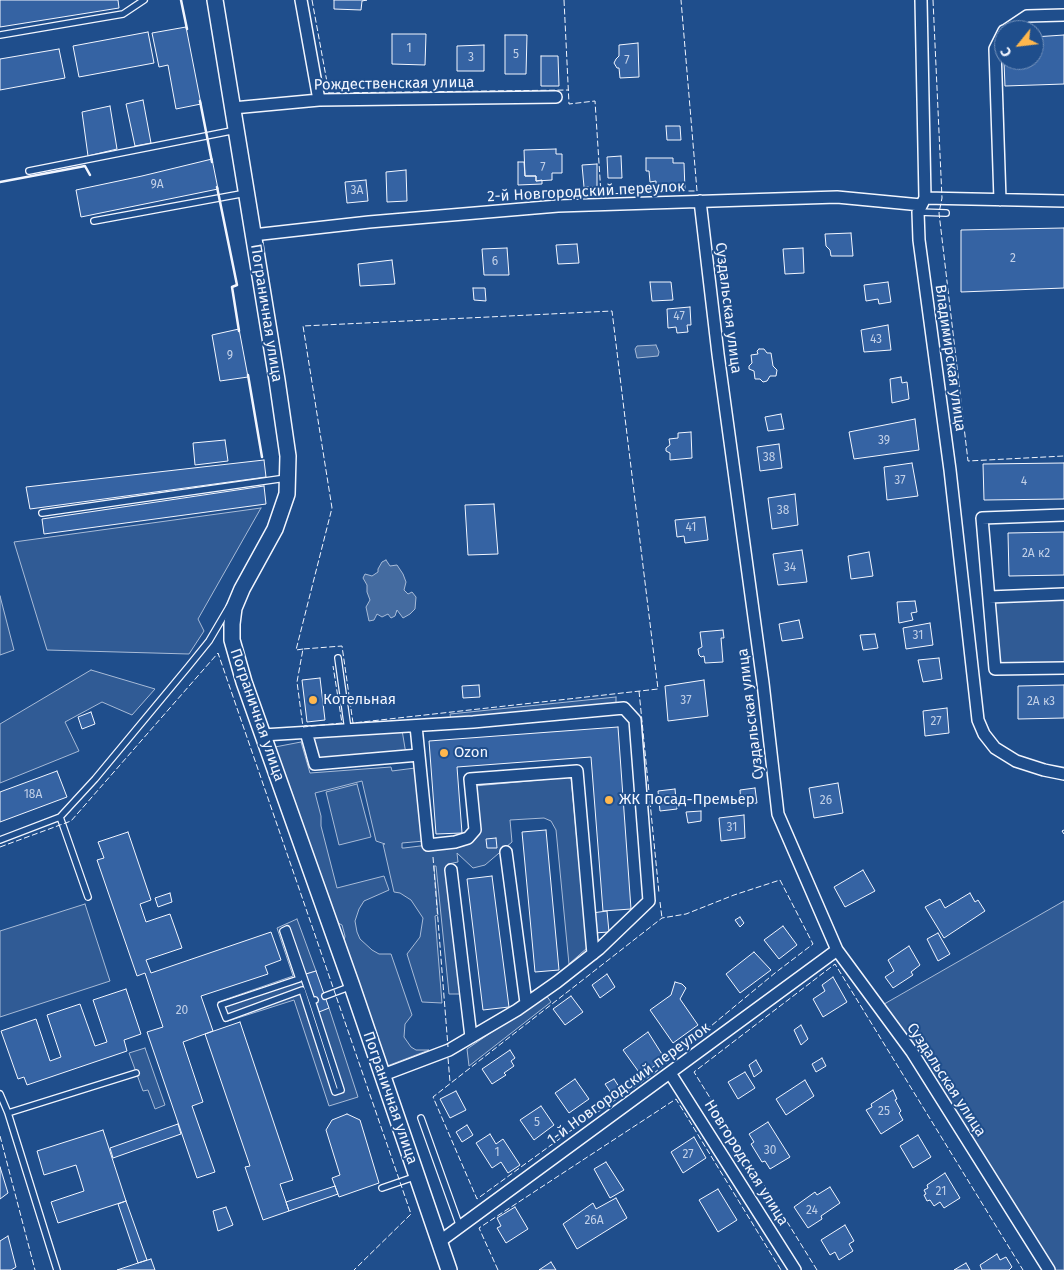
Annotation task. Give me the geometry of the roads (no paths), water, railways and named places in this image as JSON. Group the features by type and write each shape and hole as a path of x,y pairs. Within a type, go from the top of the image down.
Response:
{"street":[{"name":"Пограничная улица","path":"215,0 288,456 287,494 274,529 234,608 232,640 244,682 352,986 449,1270"},
{"path":"301,0 319,100"},
{"name":"Владимирская улица","path":"921,0 921,205 919,240 950,470 978,720 984,734 995,748 1016,761 1064,774"},
{"path":"1021,20 1027,16 1064,15"},
{"path":"996,70 1000,200"},
{"name":"Рождественская улица","path":"233,108 319,100 556,98"},
{"name":"2-й Новгородский переулок","path":"253,235 369,222 558,206 838,197 921,205 1000,200 1064,201"},
{"name":"Суздальская улица","path":"700,201 718,354 763,683 778,814 837,950 912,1052 1049,1270"},
{"path":"1064,515 982,518 995,669 1064,668"},
{"path":"989,597 1064,594"},
{"path":"263,736 416,726 624,708 636,720 649,901 593,954 526,1003 450,1050 383,1075"},
{"path":"416,726 428,845 455,842 468,838 474,830 470,779 577,771 593,954"},
{"path":"306,732 314,764 419,755"},
{"path":"506,852 526,1003"},
{"path":"451,870 471,1037"},
{"name":"1-й Новгородский переулок","path":"439,1242 837,950"},
{"name":"Новгородская улица","path":"670,1072 795,1270"}],"lane":[{"path":"0,35 123,14 144,0"},
{"path":"29,172 236,130"},
{"path":"94,221 246,193"},
{"path":"921,205 946,213"},
{"path":"42,513 288,478"},
{"path":"0,840 60,817 95,779 209,641 242,589"},
{"path":"338,658 348,730"},
{"path":"60,817 88,897"},
{"path":"287,929 314,1000 341,1090 335,1092 302,990 226,1018 221,1005 299,979 283,931 287,929"},
{"path":"325,996 352,986"},
{"path":"8,1113 136,1072"},
{"path":"0,1094 8,1113 57,1270"},
{"path":"421,1118 460,1227"},
{"path":"382,1188 417,1176"}],"place":[{"name":"Котельная","path":"313,700"},
{"name":"Ozon","path":"444,753"},
{"name":"ЖК Посад-Премьер","path":"609,800"}]}
